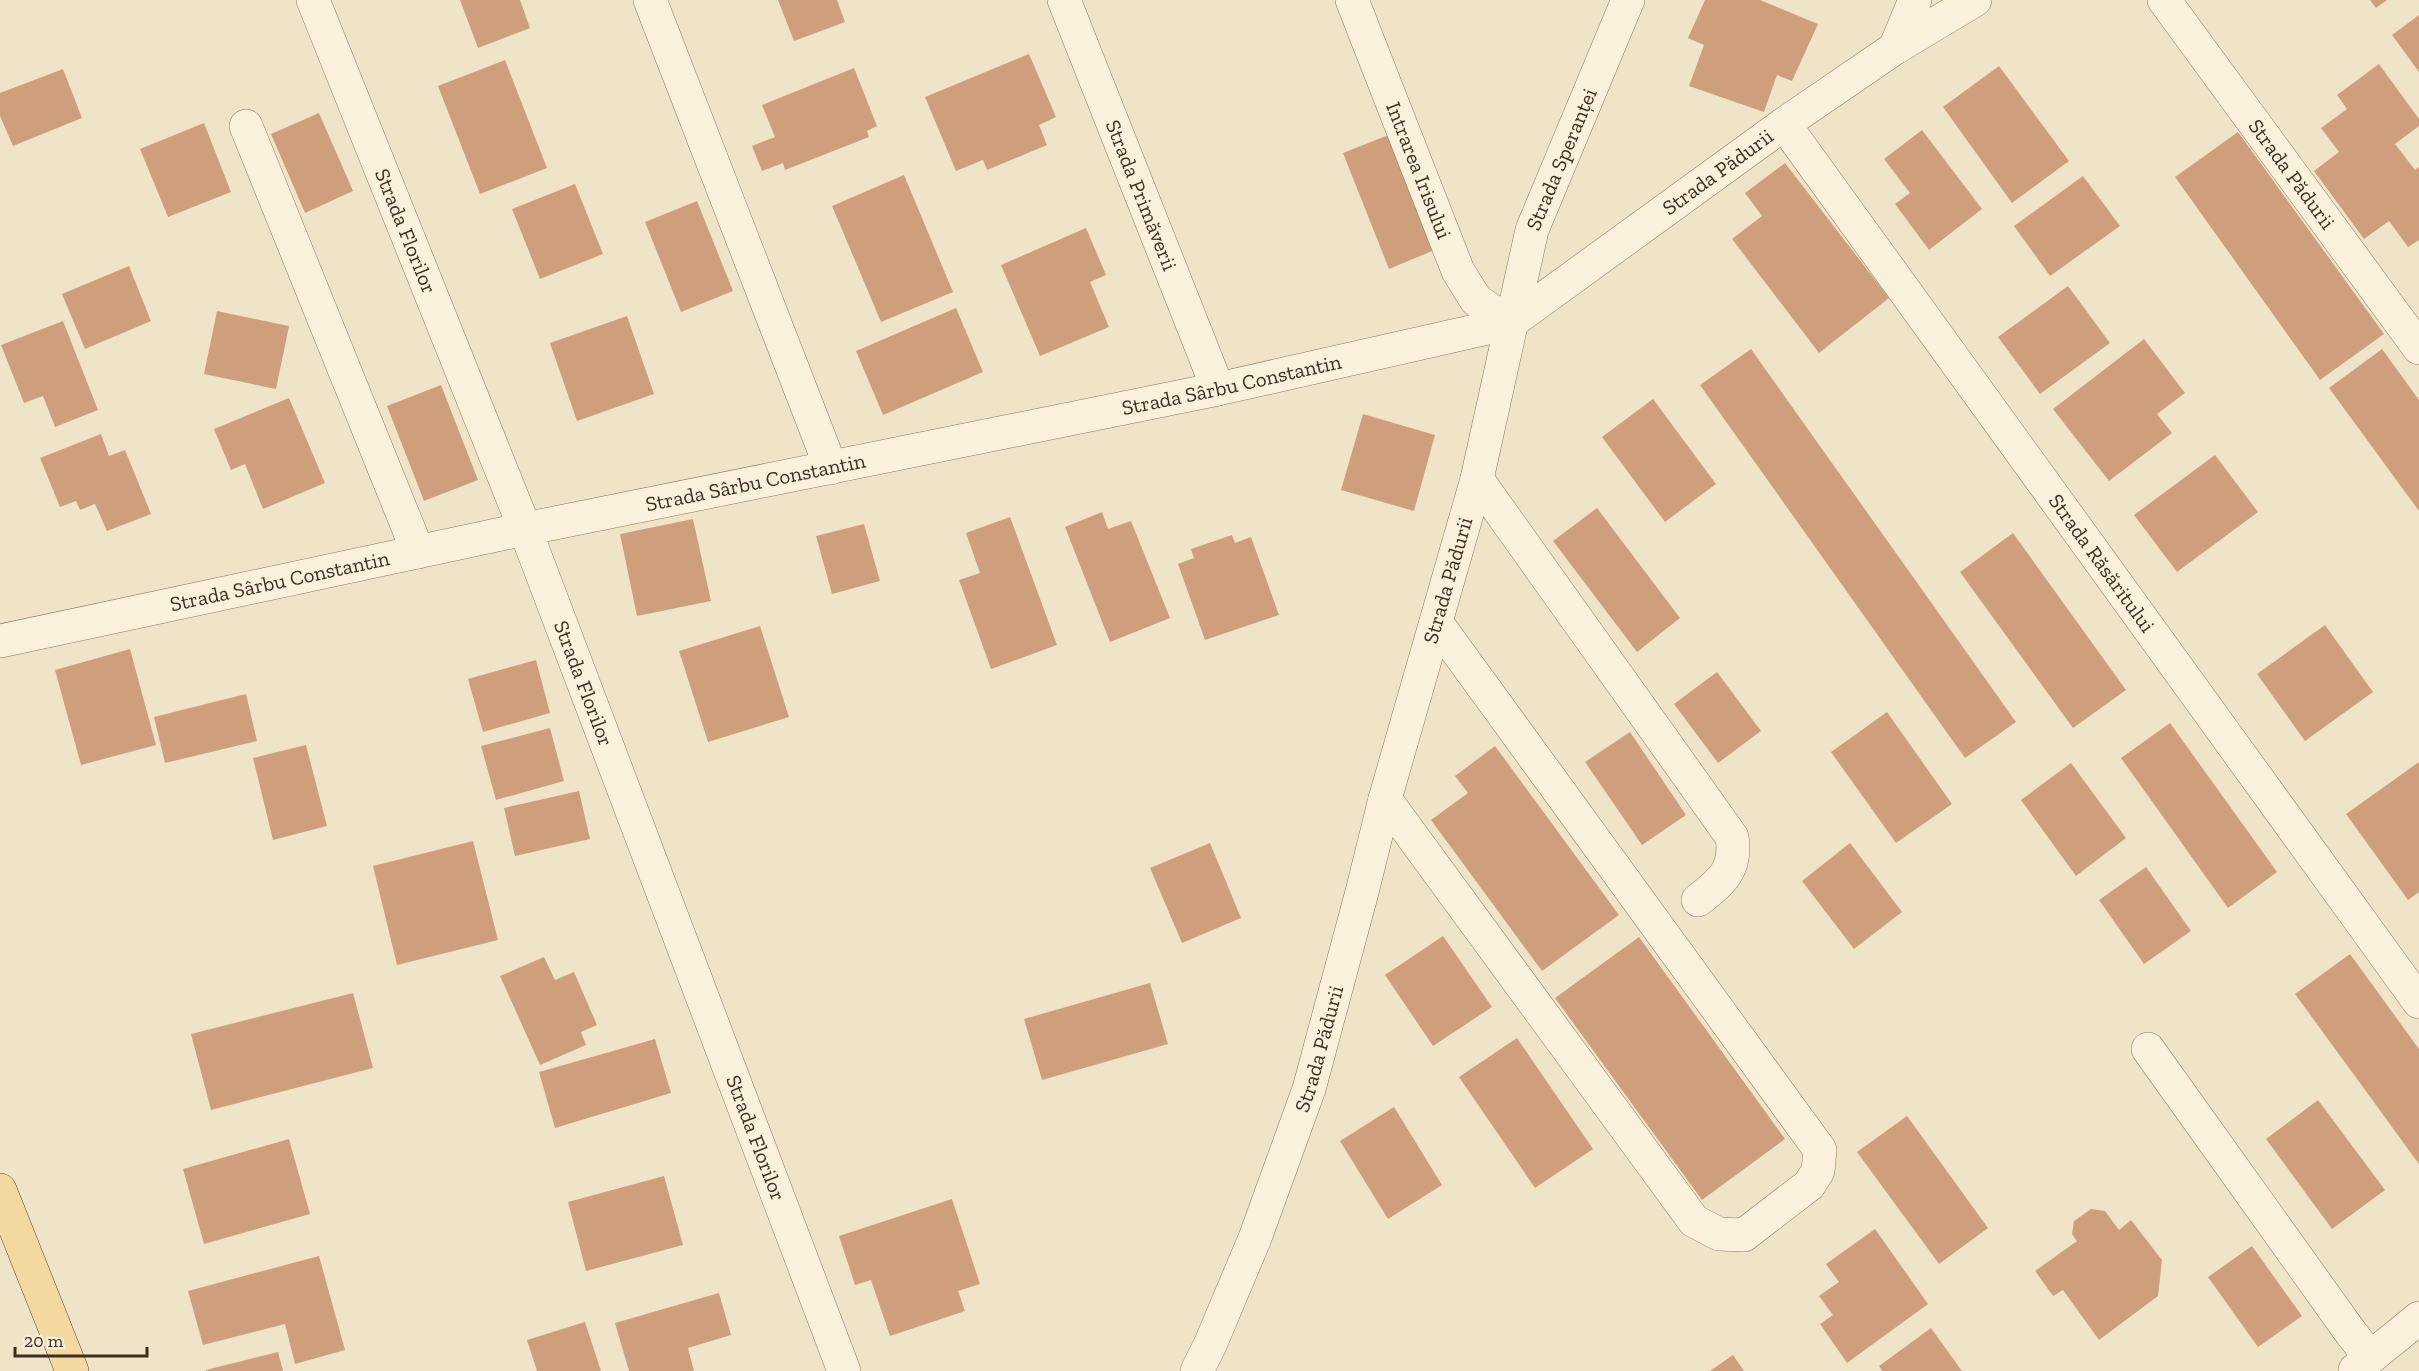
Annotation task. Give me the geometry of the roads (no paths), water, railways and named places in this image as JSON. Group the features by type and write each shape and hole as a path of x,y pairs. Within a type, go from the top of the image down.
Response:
{"main road":[{"path":"0,1190 72,1371"}],"street":[{"name":"Strada Florilor","path":"313,0 525,530 844,1371"},
{"path":"650,0 831,468"},
{"name":"Strada Primăverii","path":"1064,0 1218,389"},
{"name":"Intrarea Irisului","path":"1352,0 1458,271 1476,300 1510,323"},
{"name":"Strada Speranței","path":"1510,323 1532,230 1628,0"},
{"path":"1895,48 1915,0"},
{"name":"Strada Pădurii","path":"1197,1371 1255,1238 1309,1089 1385,799 1477,479 1510,323 1784,124 1895,48 1975,0"},
{"name":"Strada Pădurii","path":"2164,0 2419,348"},
{"name":"Strada Răsăritului","path":"1784,124 2419,1002"},
{"path":"246,126 418,552"},
{"name":"Strada Sârbu Constantin","path":"0,641 418,552 1218,389 1510,323"},
{"path":"1477,479 1732,837 1735,853 1725,876 1717,886 1698,900"},
{"path":"1385,799 1694,1221 1719,1234 1744,1234 1809,1185 1818,1172 1820,1150 1436,622"},
{"path":"2148,1049 2351,1333 2362,1364 2419,1318"}]}
